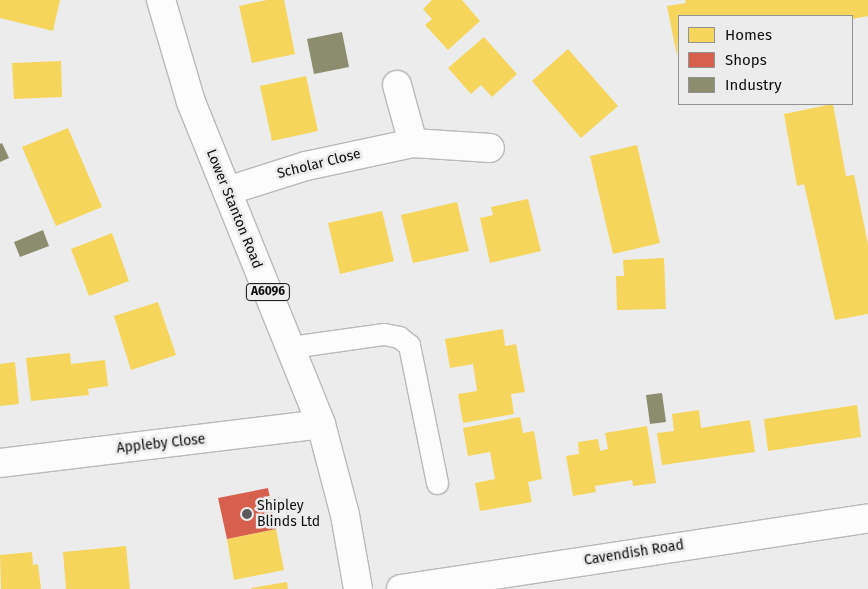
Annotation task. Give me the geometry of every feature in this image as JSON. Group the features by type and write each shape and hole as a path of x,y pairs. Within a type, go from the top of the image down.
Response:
{"street":[{"name":"Lower Stanton Road","path":"161,0 191,102 321,424 345,515 358,589"},
{"path":"397,85 413,143"},
{"name":"Scholar Close","path":"226,191 306,166 413,143 490,148"},
{"name":"Appleby Close","path":"0,463 321,424"},
{"name":"Cavendish Road","path":"401,589 868,518"}],"lane":[{"path":"291,346 384,334 399,337 409,345 437,483"}],"building: Homes":[{"path":"0,0 60,0 53,31 0,18"},
{"path":"267,0 284,0 295,54 252,63 239,6"},
{"path":"432,0 462,0 480,21 448,50 425,25 432,19 423,9"},
{"path":"685,0 868,0 868,16 853,19 853,15 678,15 677,56 667,6 686,3"},
{"path":"484,37 517,74 492,97 481,85 471,94 448,68"},
{"path":"568,49 618,106 581,138 532,81"},
{"path":"61,61 62,97 14,99 12,63"},
{"path":"306,76 318,131 272,141 260,86"},
{"path":"833,105 846,176 854,175 868,244 868,314 835,320 804,184 797,186 784,114"},
{"path":"68,128 102,207 56,226 22,147"},
{"path":"637,145 660,243 613,254 590,156"},
{"path":"528,199 541,251 490,263 480,218 493,215 491,207"},
{"path":"457,202 469,251 413,263 401,215"},
{"path":"382,211 394,261 340,274 328,223"},
{"path":"112,233 129,281 89,296 71,249"},
{"path":"664,258 666,309 617,310 616,276 624,276 623,260"},
{"path":"158,302 176,355 131,370 114,316"},
{"path":"503,329 505,346 516,344 525,392 511,394 514,414 463,423 458,394 477,391 473,364 450,368 445,339"},
{"path":"70,353 71,364 105,360 108,386 88,389 89,395 31,401 26,358"},
{"path":"15,362 19,404 0,406 0,364"},
{"path":"857,405 861,437 768,451 764,419"},
{"path":"699,410 701,428 750,420 755,452 662,465 657,433 674,431 672,414"},
{"path":"520,417 523,433 534,431 542,479 528,482 532,502 480,511 475,483 495,479 490,452 468,456 463,428"},
{"path":"647,426 656,483 633,486 632,480 595,486 596,492 573,496 566,456 579,454 578,442 598,439 600,451 608,449 605,433"},
{"path":"276,529 284,570 234,580 227,539"},
{"path":"126,546 130,589 66,589 63,552"},
{"path":"32,552 33,565 38,564 41,589 1,589 0,555"},
{"path":"287,582 288,589 251,589 251,588"}],"building: Shops":[{"name":"Shipley Blinds Ltd","path":"268,488 276,529 227,539 218,498"}],"building: Industry":[{"path":"342,32 349,67 314,74 307,39"},
{"path":"2,143 9,158 0,162 0,144"},
{"path":"43,230 49,246 20,257 14,242"},
{"path":"662,393 666,422 650,424 646,395"}],"place":[{"name":"Shipley Blinds Ltd","path":"247,514"}]}
